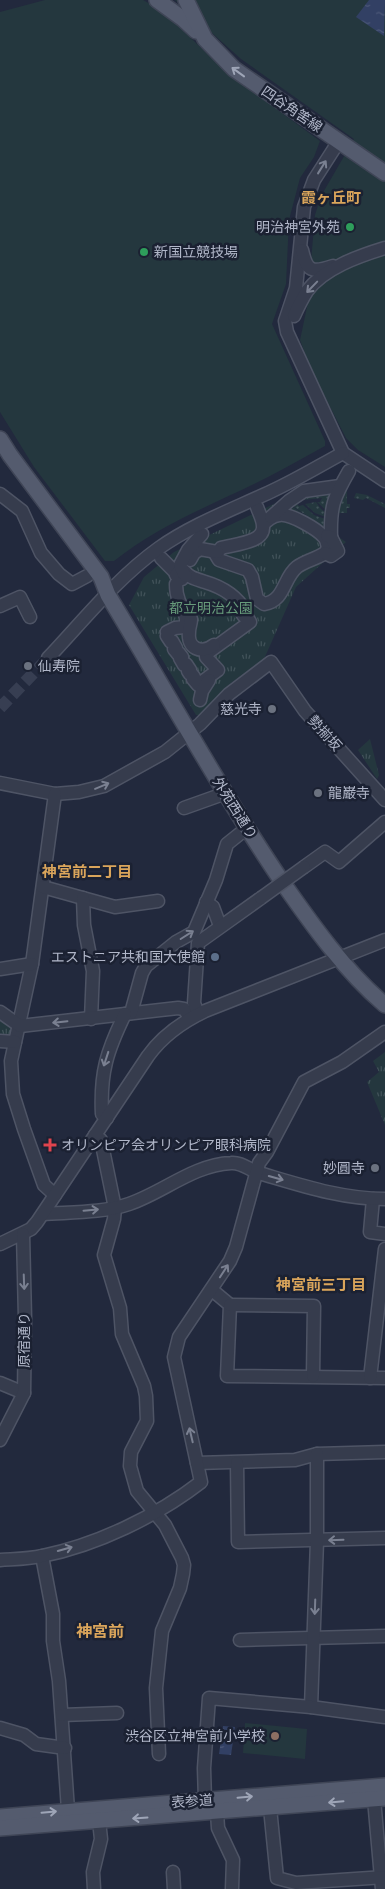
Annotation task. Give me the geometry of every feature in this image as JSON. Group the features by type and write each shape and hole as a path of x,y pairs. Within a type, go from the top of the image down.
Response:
{"main road":[{"name":"四谷角筈線","path":"157,0 184,19 234,69 385,173"},
{"name":"四谷角筈線","path":"186,0 204,39"},
{"name":"外苑西通り","path":"2,450 87,576 108,595"},
{"name":"外苑西通り","path":"2,450 100,577 108,595 247,828 297,902 340,958 373,995 385,1005"},
{"name":"表参道","path":"0,1816 385,1786"},
{"name":"表参道","path":"0,1828 380,1799"}],"street":[{"path":"339,141 320,168 304,207 296,288 285,321 287,332 343,453 385,481"},
{"path":"300,245 306,265 314,270 322,270 385,248"},
{"path":"287,332 301,301 313,284 335,269 361,256"},
{"path":"48,658 141,562 173,540 343,453"},
{"path":"328,537 330,513 335,494 349,470"},
{"path":"213,554 221,548 258,538 266,522 288,501 304,491 340,486"},
{"path":"0,494 22,511 41,553 58,574 72,584 87,576"},
{"path":"257,507 266,522"},
{"path":"214,673 200,684 196,684 192,673 190,674 188,671 190,670 186,664 184,665 180,658 182,657 174,649 176,648 167,636 167,632 184,627 186,624 187,618 176,590 176,584 179,580 176,574 180,572 180,564 188,550 205,533 212,544 206,547 219,560 248,570 252,577 257,599 264,604 271,603 278,598 295,568 325,553 331,556 338,551 328,537 304,522 289,516 280,515 266,522"},
{"path":"196,580 183,587 181,595 183,606 192,621 189,632 190,642 196,649 202,651 208,650 218,642 241,618 239,609 232,598 196,580 187,564 194,553 200,549 213,554"},
{"path":"161,558 193,581 196,580 228,592 240,602 246,612 243,615 250,622 206,654 206,657 218,670 202,691 200,700"},
{"path":"0,606 20,597 30,617"},
{"path":"176,629 189,632"},
{"path":"202,651 202,655 215,670 214,673"},
{"name":"勢揃坂","path":"190,731 200,724 230,694 271,662 305,711 385,800"},
{"path":"0,783 55,794 79,792 104,786 165,752 190,731"},
{"path":"184,808 226,793"},
{"path":"55,794 32,964 20,1026 11,1060 13,1094 44,1185 56,1195"},
{"path":"194,1016 198,943 326,852 339,862 385,822"},
{"path":"106,1118 102,1114 100,1093 104,1063 128,1014 142,973 146,966 176,942 194,932 216,880 226,844 247,828"},
{"path":"43,887 115,907 158,901"},
{"path":"83,898 84,925 93,970 91,1019"},
{"path":"206,902 213,907 220,926"},
{"path":"0,1244 23,1234 34,1226 106,1118 165,1035 194,1016 385,940"},
{"path":"0,969 32,964"},
{"path":"0,1012 20,1026 178,1008 184,1009 194,1016"},
{"path":"0,1560 42,1556 110,1534 154,1513 201,1482 174,1357 179,1337 230,1261 236,1247 255,1172 304,1082 342,1062 385,1032"},
{"path":"0,1041 15,1042"},
{"path":"95,1135 101,1140 115,1208 114,1219 104,1254 120,1308 122,1334 144,1386 146,1396 147,1421 131,1452 130,1466 137,1491 165,1524 184,1565 180,1588 162,1631 156,1688 158,1754"},
{"path":"43,1214 115,1208 148,1197 179,1179 214,1164 237,1163 255,1172 342,1196 379,1199 370,1232 385,1234"},
{"name":"原宿通り","path":"0,1440 24,1393 23,1234"},
{"path":"370,1378 385,1249"},
{"path":"212,1290 230,1305 314,1306 313,1376"},
{"path":"230,1305 227,1376 385,1378"},
{"path":"0,1383 24,1393"},
{"path":"197,1463 296,1460 317,1454 385,1452"},
{"path":"311,1707 317,1541 317,1454"},
{"path":"237,1463 238,1542 385,1538"},
{"path":"42,1556 53,1614 53,1640 60,1681 68,1810"},
{"path":"240,1640 385,1636"},
{"path":"204,1801 204,1768 209,1698 311,1707 385,1717"},
{"path":"62,1715 117,1713"},
{"path":"0,1728 24,1734 36,1744 65,1748"},
{"path":"270,1808 278,1878 296,1883 383,1881 380,1799"},
{"path":"217,1812 218,1828 233,1860 232,1889"},
{"path":"94,1889 93,1872 101,1839 99,1821"},
{"path":"173,1872 174,1889"}],"green space":[{"name":"新国立競技場","path":"45,0 143,0 161,10 230,75 320,141 314,157 300,178 289,220 286,284 272,324 325,441 325,446 268,477 170,525 114,561 105,561 34,467 0,412 0,12"},
{"name":"明治神宮外苑","path":"175,0 385,0 385,467 358,450 346,438 311,370 300,340 307,307 315,215 321,196 354,139 241,59"},
{"path":"343,488 347,489 347,504 350,504 350,508 347,508 347,513 338,513"},
{"path":"333,489 328,512 317,502 320,502 322,498 303,500 301,496"},
{"path":"356,493 367,495 385,504 385,508 366,498 363,500 354,498"},
{"name":"都立明治公園","path":"282,500 346,542 296,587 264,659 231,683 200,715 196,715 129,605 144,577 174,552"},
{"path":"316,502 328,514 328,518 315,513 305,504"},
{"path":"288,503 296,503 299,506 303,505 314,515 328,520 330,531"},
{"path":"370,739 379,775 377,779 358,750"},
{"path":"0,1017 16,1027 13,1039 0,1037"},
{"path":"385,1052 385,1125 367,1082 379,1072 373,1061"},
{"path":"245,1723 307,1729 305,1759 243,1753"}],"water":[{"path":"369,0 385,0 384,36 356,17"},
{"path":"223,1726 235,1727 231,1755 219,1754"}],"tunnel":[{"path":"0,708 48,658"}],"place":[{"name":"明治神宮外苑","path":"350,227"},
{"name":"新国立競技場","path":"144,252"},
{"name":"仙寿院","path":"28,666"},
{"name":"慈光寺","path":"272,709"},
{"name":"龍巌寺","path":"318,793"},
{"name":"エストニア共和国大使館","path":"215,957"},
{"name":"オリンピア会オリンピア眼科病院","path":"50,1145"},
{"name":"妙圓寺","path":"375,1168"},
{"name":"渋谷区立神宮前小学校","path":"275,1736"}],"district":[{"name":"霞ヶ丘町","path":"331,197"},
{"name":"神宮前二丁目","path":"87,871"},
{"name":"神宮前三丁目","path":"321,1284"},
{"name":"神宮前","path":"100,1631"}]}
